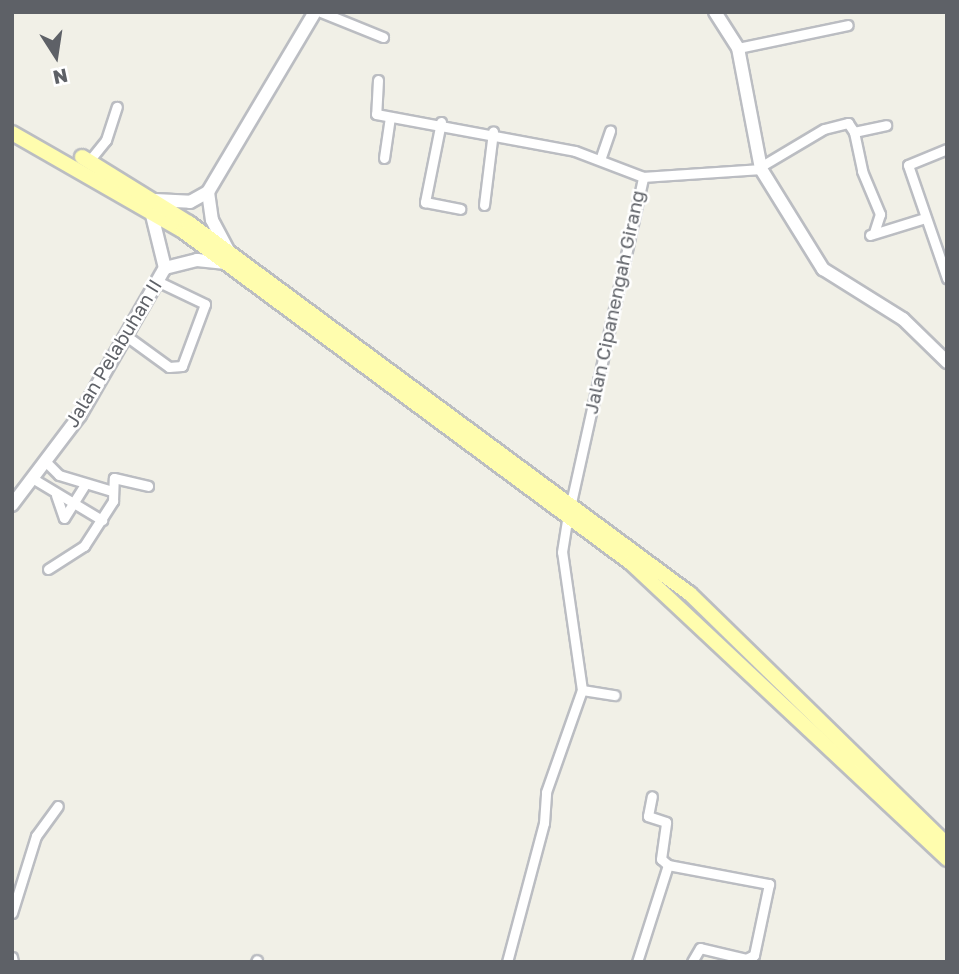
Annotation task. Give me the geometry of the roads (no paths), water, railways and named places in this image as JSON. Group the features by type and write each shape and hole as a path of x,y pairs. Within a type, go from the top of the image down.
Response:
{"main road":[{"path":"12,133 151,202 190,202 208,192 315,12"},
{"path":"715,12 738,48 761,168 830,278 903,318 943,355"},
{"path":"12,122 89,161 151,202 690,594 947,845"},
{"path":"208,192 212,220 228,259"},
{"path":"151,202 165,268 197,260 228,259"},
{"name":"Jalan Pelabuhan II","path":"12,505 80,415 165,268"},
{"path":"570,509 680,604 947,859"}],"street":[{"path":"321,12 383,37"},
{"path":"738,48 848,25"},
{"path":"378,80 376,114 441,122 601,157 643,177"},
{"path":"89,161 106,140 117,107"},
{"path":"384,158 390,117"},
{"path":"441,122 425,202 460,209"},
{"path":"761,168 824,129 848,123 854,132 880,214 872,234 925,218"},
{"path":"854,132 886,125"},
{"path":"601,157 610,131"},
{"path":"484,205 493,132"},
{"path":"947,149 908,165 947,278"},
{"name":"Jalan Cipanengah Girang","path":"507,962 544,823 546,792 582,690 562,552 643,177 761,168"},
{"path":"125,335 169,368 182,366 205,304 157,281"},
{"path":"44,460 60,475 112,491"},
{"path":"48,569 78,551 102,520 116,477 148,486"},
{"path":"32,478 56,495 102,520"},
{"path":"56,495 63,519 85,484"},
{"path":"582,690 615,695"},
{"path":"652,796 648,816 666,822 661,859 668,865 769,884 754,955 746,959 700,948 692,962"},
{"path":"12,913 36,836 58,806"},
{"path":"637,962 668,865"}]}
